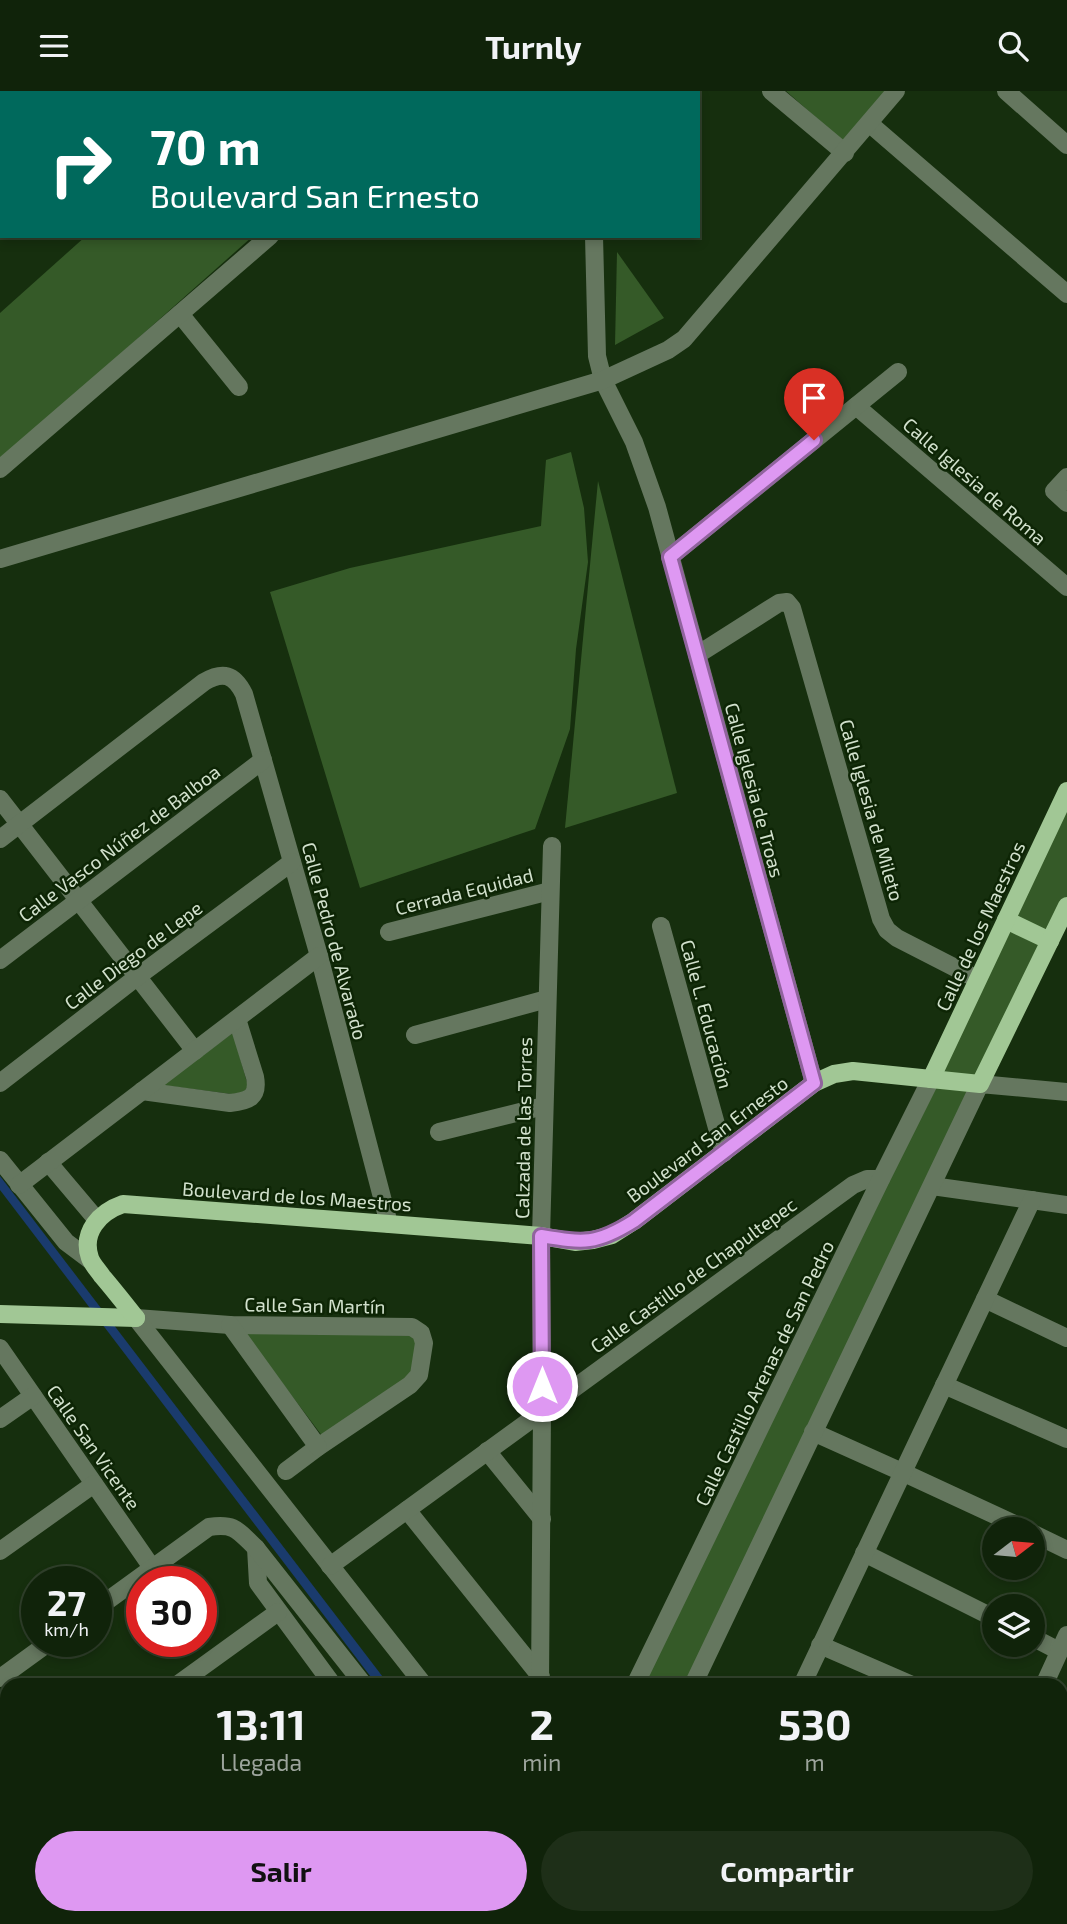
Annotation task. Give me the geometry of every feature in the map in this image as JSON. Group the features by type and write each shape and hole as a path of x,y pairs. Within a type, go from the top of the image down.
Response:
{"main road":[{"name":"Calle de los Maestros","path":"931,1079 1067,791"},
{"path":"980,1084 1067,906"},
{"path":"1006,920 1050,941"},
{"name":"Boulevard San Ernesto","path":"541,1236 575,1242 612,1235 814,1083 834,1074 853,1071 980,1084"},
{"name":"Boulevard de los Maestros","path":"97,1220 110,1209 122,1204 541,1236"},
{"path":"97,1220 90,1232 90,1260 136,1318"},
{"path":"0,1314 136,1318"}],"street":[{"path":"771,91 845,153"},
{"path":"0,559 603,380 668,350 684,339 896,91"},
{"path":"1006,91 1067,145"},
{"path":"870,124 1067,294"},
{"path":"0,469 268,238"},
{"name":"Calle Iglesia de Troas","path":"594,238 597,356 603,380 634,442 657,507 814,1083"},
{"path":"180,314 239,387"},
{"path":"670,557 898,372"},
{"name":"Calle Iglesia de Roma","path":"856,406 1067,587"},
{"path":"1067,477 1054,491 1067,503"},
{"name":"Calle Iglesia de Mileto","path":"697,655 779,603 787,602 792,608 881,919 887,930 897,938 977,979"},
{"name":"Calle Pedro de Alvarado","path":"19,824 204,682 215,676 228,676 238,683 244,694 319,956 389,1224"},
{"name":"Calle Vasco Núñez de Balboa","path":"0,960 263,761"},
{"path":"0,799 195,1051"},
{"path":"0,839 19,824"},
{"name":"Calzada de las Torres","path":"540,1678 541,1236 552,846"},
{"name":"Calle Diego de Lepe","path":"0,1083 292,862"},
{"name":"Cerrada Equidad","path":"389,932 550,891"},
{"name":"Calle L. Educación","path":"661,926 724,1153"},
{"path":"19,1185 319,956"},
{"path":"415,1035 547,999"},
{"path":"142,1091 230,1103 243,1102 253,1097 257,1087 256,1077 237,1019"},
{"name":"Calle Castillo Arenas de San Pedro","path":"638,1678 931,1079"},
{"path":"696,1678 980,1084"},
{"name":"Boulevard San Ernesto","path":"980,1084 1067,1093"},
{"path":"439,1132 544,1106"},
{"path":"0,1160 65,1242 90,1260"},
{"path":"48,1162 97,1220"},
{"name":"Calle Castillo de Chapultepec","path":"330,1566 853,1185 867,1179 881,1179"},
{"path":"932,1186 1067,1205"},
{"path":"805,1678 1032,1200"},
{"path":"985,1299 1067,1338"},
{"path":"136,1318 230,1325"},
{"path":"136,1318 418,1678"},
{"name":"Calle San Martín","path":"230,1325 412,1327 421,1333 424,1343 419,1375 410,1385 317,1447 230,1325"},
{"name":"Calle San Vicente","path":"0,1348 151,1566"},
{"path":"944,1385 1067,1439"},
{"path":"0,1419 33,1395"},
{"path":"813,1432 999,1517"},
{"path":"286,1472 317,1447"},
{"path":"487,1451 542,1519"},
{"path":"0,1551 94,1484"},
{"path":"407,1510 538,1678"},
{"path":"157,1566 208,1527 225,1525 236,1529 256,1548 358,1678"},
{"path":"1045,1539 1067,1550"},
{"path":"256,1548 257,1583 328,1678"},
{"path":"864,1553 982,1612"},
{"path":"187,1678 278,1612"},
{"path":"1045,1640 1063,1643 1047,1678"},
{"path":"820,1645 896,1678"},
{"path":"0,1678 29,1657"}],"green space":[{"path":"786,91 887,91 846,144"},
{"path":"84,238 251,238 0,461 0,313"},
{"path":"617,252 664,318 615,345"},
{"path":"571,452 584,508 588,562 576,649 570,729 535,829 360,888 270,592 350,568 541,526 546,460"},
{"path":"598,481 677,793 565,828"},
{"path":"1067,802 1067,899 692,1678 642,1678"},
{"path":"233,1033 248,1086 243,1093 161,1085"},
{"path":"242,1330 416,1336 414,1373 323,1437"}],"water":[{"path":"0,1176 384,1678 372,1678 0,1190"}],"route":[{"path":"542,1386 541,1236 575,1242 612,1235 814,1083 670,557 814,440"}]}
